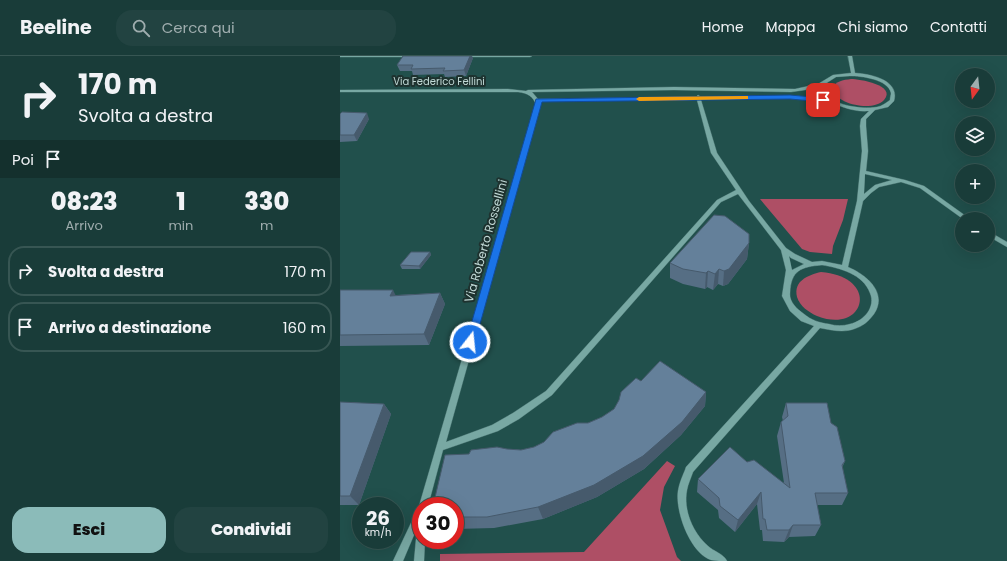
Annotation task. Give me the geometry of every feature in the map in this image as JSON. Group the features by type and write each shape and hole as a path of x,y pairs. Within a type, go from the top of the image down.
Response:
{"street":[{"path":"340,56 419,56"},
{"path":"459,56 530,56"},
{"path":"850,56 853,74"},
{"path":"516,91 709,89 798,90 823,83 835,76 853,74 869,76 883,82 890,87 894,98 890,103 883,107 874,109 852,109 833,102 814,98 790,97 536,97"},
{"path":"823,83 823,93 833,102"},
{"path":"709,89 701,90 698,93 698,98 714,152 739,190 784,250 811,264"},
{"name":"Via Federico Fellini","path":"340,91 516,91 536,97"},
{"path":"536,97 681,92 689,93 698,98"},
{"name":"Via Roberto Rossellini","path":"426,497 538,106 536,97"},
{"path":"844,267 860,201 865,151 863,126 864,119 874,109"},
{"path":"863,172 922,187 958,212"},
{"path":"860,201 871,189 885,183 903,181"},
{"path":"440,447 495,428 516,416 549,393 719,201 739,190"},
{"path":"995,237 1007,245"},
{"path":"784,250 789,270 785,288 786,299 803,319 818,326 834,329 849,328 862,323 872,315 875,304 874,293 868,282 858,274 844,267 828,263 811,264 802,267 788,278"},
{"path":"722,561 713,557 695,540 684,518 682,491 689,470 818,326"},
{"path":"398,561 412,530"},
{"path":"420,549 420,561"}],"shaded area":[{"path":"851,79 875,84 885,90 887,95 879,104 872,106 848,103 835,95 832,89 835,84 840,81"},
{"path":"760,199 848,199 843,220 833,246 832,254 810,252 802,249"},
{"path":"821,272 840,276 852,284 859,293 860,303 855,312 846,318 833,320 817,316 802,306 798,300 796,291 799,283 811,275"},
{"path":"667,461 675,466 664,487 660,510 677,557 681,561 440,561 440,554 584,552"}],"building":[{"path":"403,56 470,56 464,70 443,71 445,68 411,69 413,65 397,65"},
{"path":"342,112 367,113 354,135 340,135 340,114"},
{"path":"714,215 725,216 749,234 749,243 729,269 724,271 719,269 715,274 708,271 706,273 683,269 670,263"},
{"path":"411,252 430,252 419,266 400,265"},
{"path":"340,290 393,290 390,296 440,293 424,334 340,335"},
{"path":"660,361 706,392 682,422 643,456 594,485 538,507 487,517 464,517 464,497 435,497 445,455 469,454 471,450 497,447 521,450 534,447 544,442 553,432 577,423 588,423 602,417 614,409 621,392 636,378 641,381"},
{"path":"340,402 384,404 350,496 340,496"},
{"path":"786,403 827,403 831,423 837,427 845,461 842,465 848,493 815,493 821,525 793,525 789,530 767,530 765,519 763,519 761,492 738,520 720,506 719,498 698,479 730,447 747,462 754,460 790,488 781,422 788,416"}],"slow traffic":[{"path":"639,99 746,98"}],"route":[{"path":"470,342 538,106 538,100 790,97 823,100"}]}
